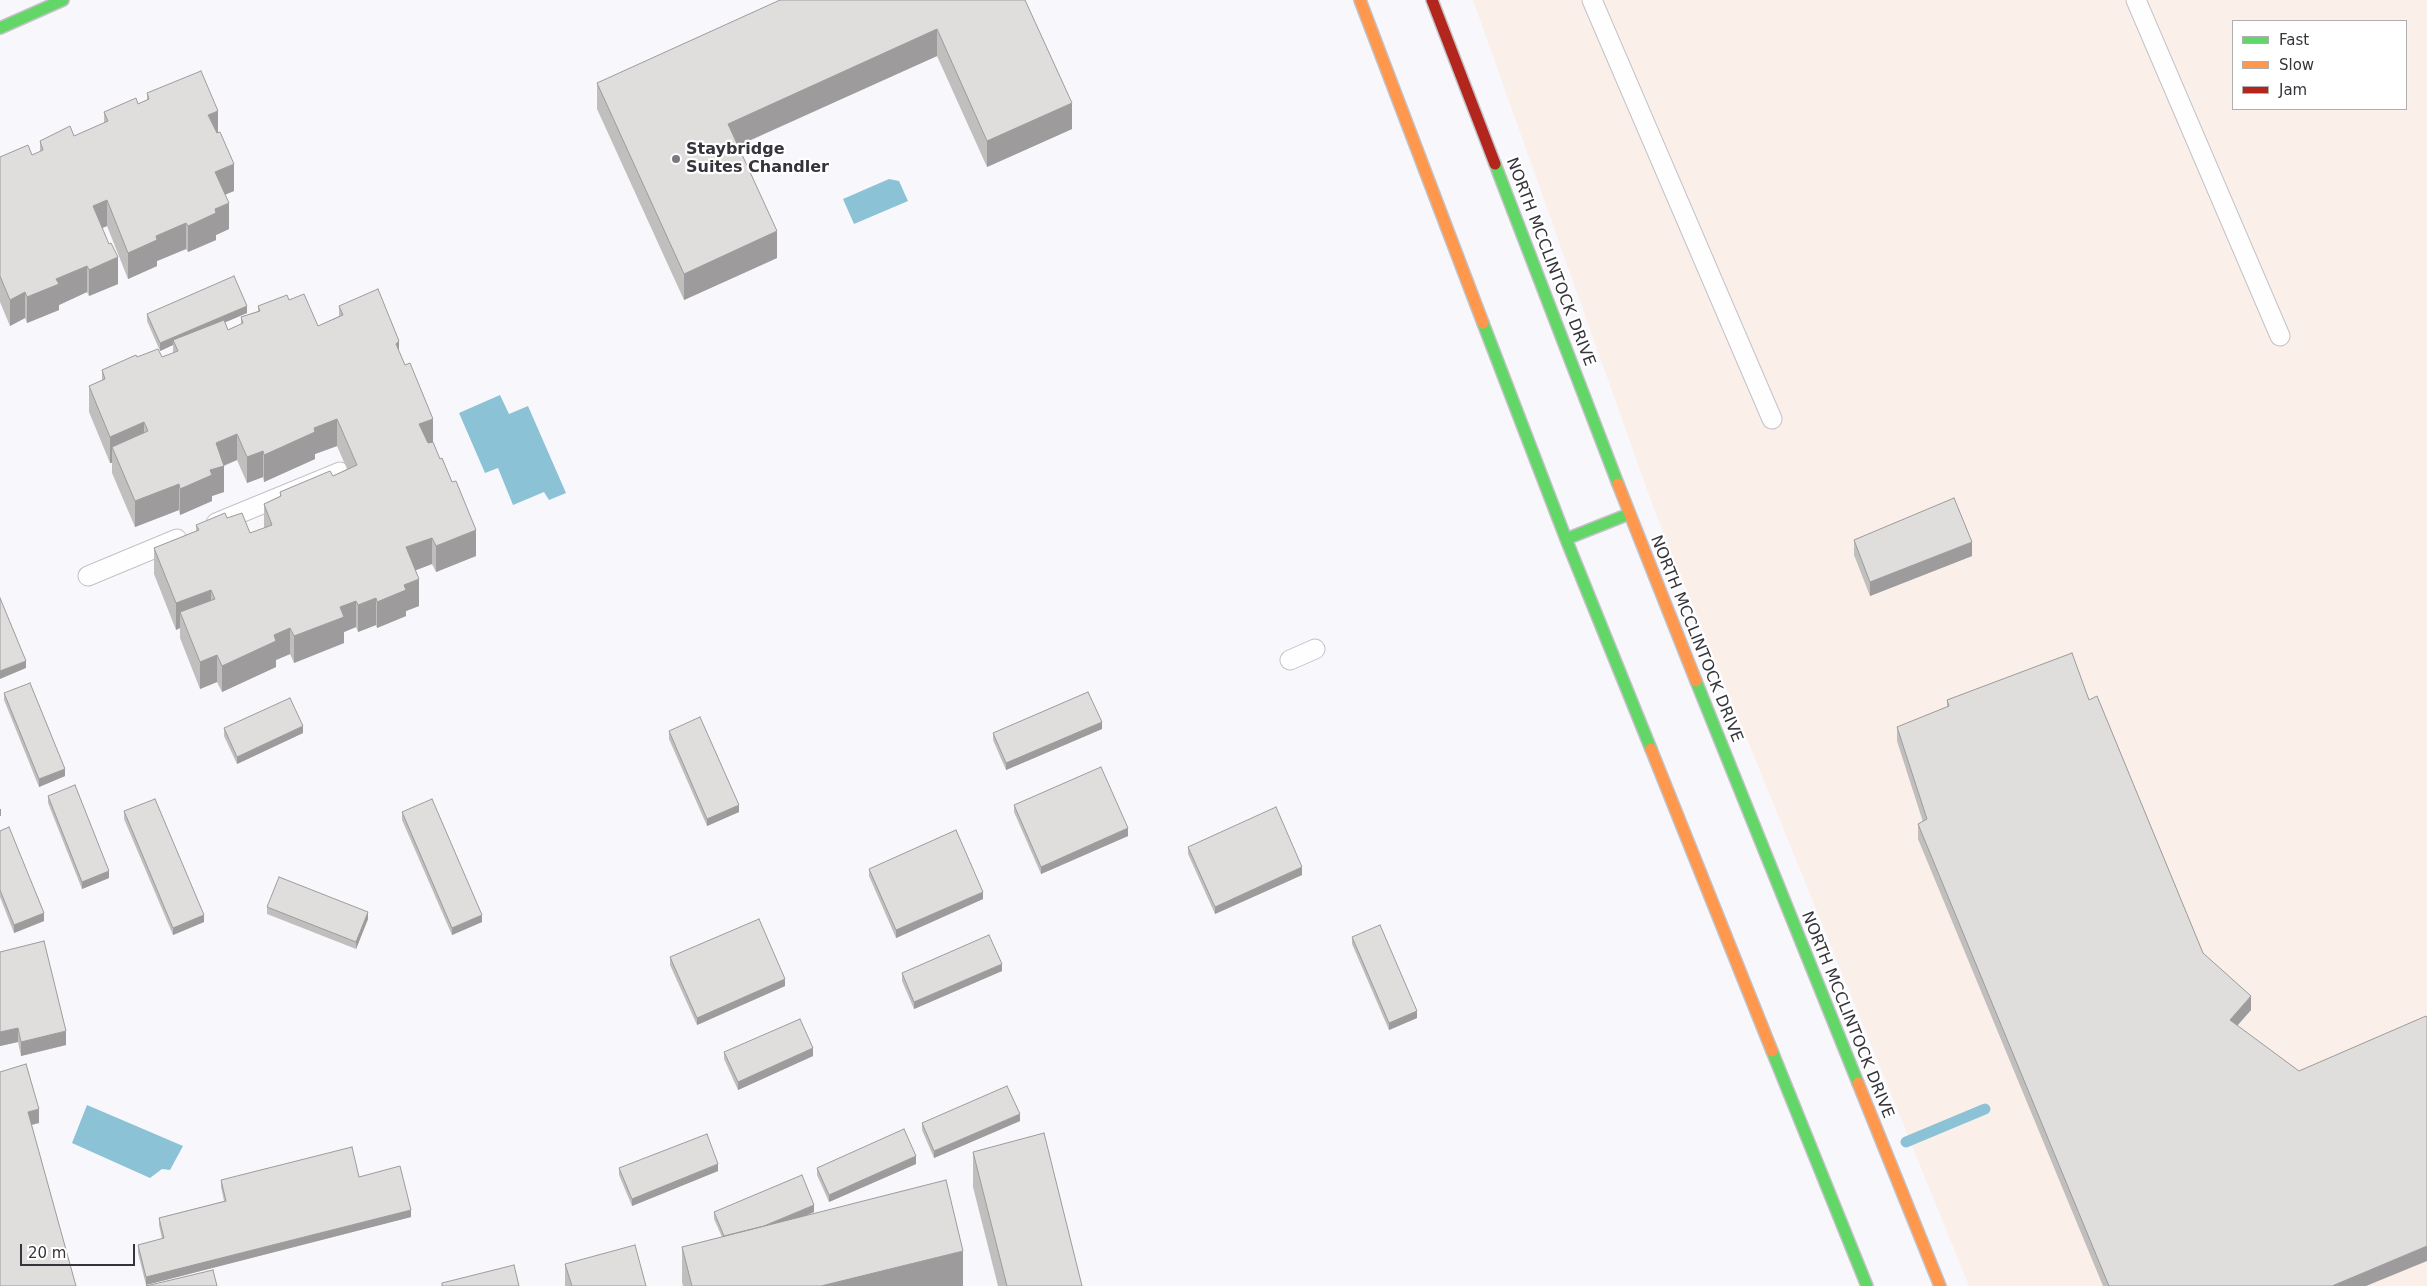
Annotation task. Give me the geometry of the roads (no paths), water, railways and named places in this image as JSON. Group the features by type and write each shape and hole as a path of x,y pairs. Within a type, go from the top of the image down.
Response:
{"main road":[{"path":"0,28 63,0"},
{"path":"1360,0 1566,539 1867,1286"},
{"name":"NORTH MCCLINTOCK DRIVE","path":"1432,0 1629,514 1940,1286"},
{"path":"1566,539 1629,514"}],"lane":[{"path":"1592,0 1772,419"},
{"path":"2136,0 2280,336"},
{"path":"88,576 340,472"},
{"path":"1290,660 1315,650"}],"water":[{"path":"889,179 899,181 908,201 854,224 843,199"},
{"path":"500,395 509,414 528,406 566,493 549,500 544,492 513,505 498,468 485,473 459,413"},
{"path":"87,1105 183,1146 170,1170 162,1169 150,1178 72,1143"}],"waterway":[{"path":"1906,1142 1985,1109"}],"place":[{"name":"Staybridge Suites Chandler","path":"676,159"}]}
